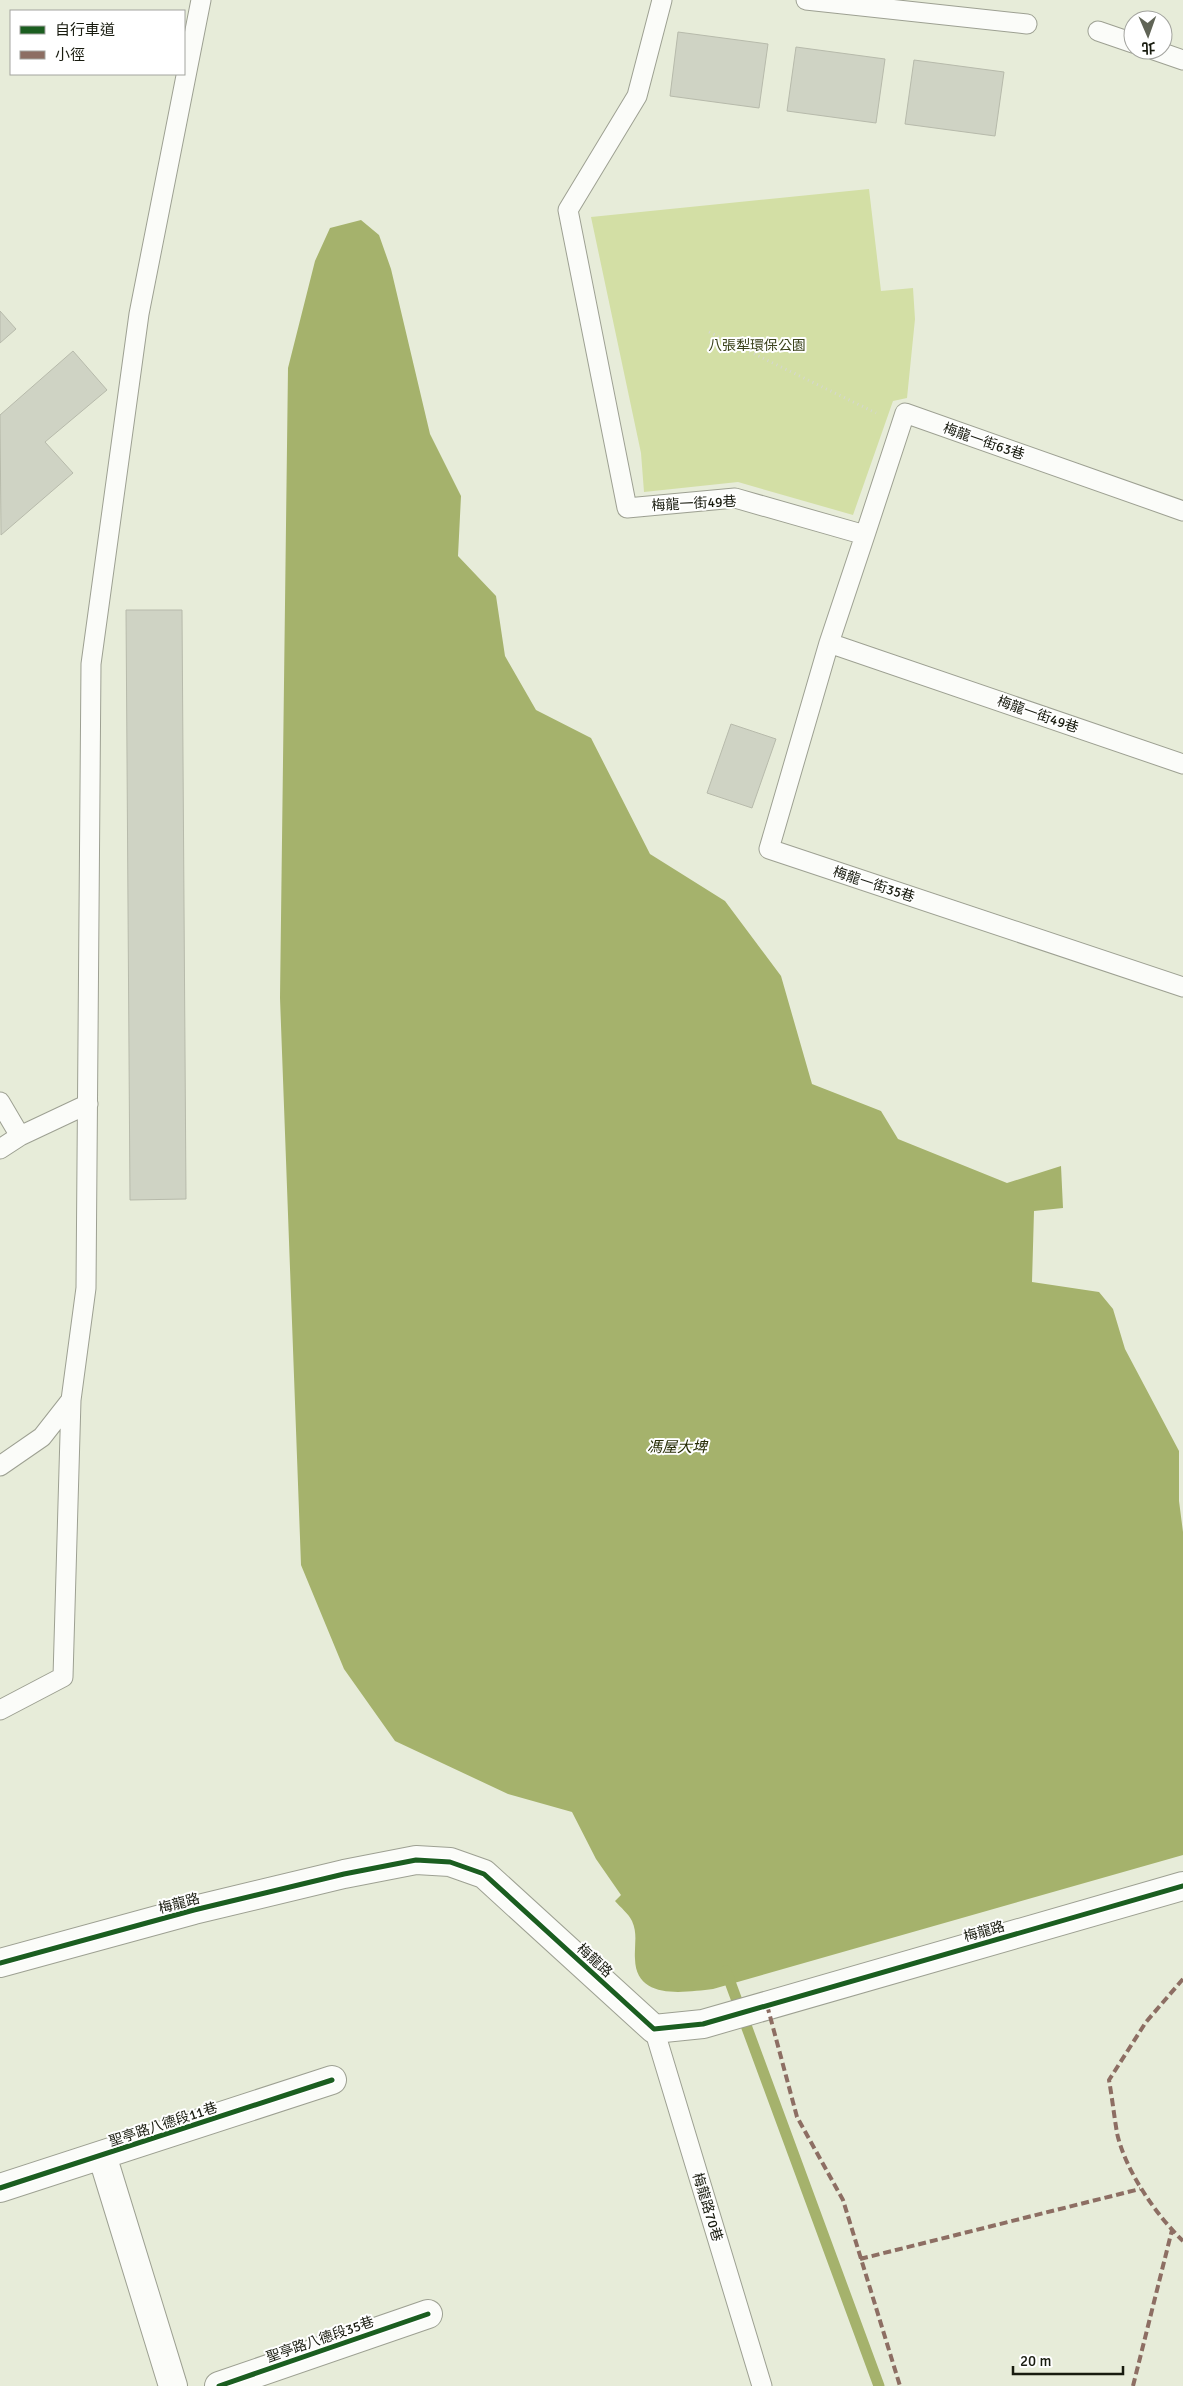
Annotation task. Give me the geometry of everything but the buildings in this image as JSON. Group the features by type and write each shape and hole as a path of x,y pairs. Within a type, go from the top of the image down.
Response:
{"street":[{"name":"梅龍路","path":"0,1963 194,1910 344,1874 416,1860 450,1862 484,1874 654,2029 703,2024 1183,1886"},
{"name":"聖亭路八德段11巷","path":"0,2188 332,2080"},
{"path":"102,2155 173,2386"},
{"name":"聖亭路八德段35巷","path":"219,2386 428,2314"}],"lane":[{"path":"0,1710 63,1677 71,1400 86,1288 91,664 139,314 201,0"},
{"name":"梅龍一街49巷","path":"662,0 637,96 568,210 627,508 735,498 865,535"},
{"path":"806,0 1027,24"},
{"path":"1098,31 1123,40"},
{"name":"梅龍一街63巷","path":"901,425 906,413 1183,511"},
{"path":"829,643 901,425"},
{"name":"梅龍一街49巷","path":"829,643 1183,764"},
{"name":"梅龍一街35巷","path":"829,643 769,849 1183,987"},
{"path":"0,1102 20,1136"},
{"path":"0,1149 20,1136 88,1104"},
{"path":"0,1466 42,1437 71,1400"},
{"name":"梅龍路70巷","path":"654,2029 762,2386"}],"path":[{"path":"710,332 901,425"}],"green space":[{"name":"八張犁環保公園","path":"869,189 881,291 913,288 915,319 907,398 893,401 853,515 738,482 644,492 641,453 591,217"}],"water":[{"name":"馮屋大埤","path":"361,220 379,235 391,269 430,434 461,496 458,556 496,596 505,656 536,710 591,738 650,854 725,901 781,976 812,1084 881,1111 898,1139 1007,1183 1061,1166 1063,1208 1034,1211 1032,1282 1099,1292 1113,1309 1125,1349 1179,1451 1179,1501 1183,1532 1183,1855 713,1989 664,1991 653,1988 644,1982 637,1972 635,1931 632,1921 615,1901 621,1895 596,1859 572,1812 508,1794 395,1741 344,1669 301,1565 280,998 288,368 315,261 330,228"}],"waterway":[{"path":"726,1971 879,2386"}],"marked path":[{"path":"1183,1979 1146,2022 1109,2080 1117,2133 1127,2162 1152,2205 1183,2241"},
{"path":"767,2005 797,2117 843,2200 900,2386"},
{"path":"860,2259 1140,2189"},
{"path":"1133,2386 1172,2230"}],"cycle path":[{"path":"0,1963 194,1910 344,1874 416,1860 450,1862 484,1874 654,2029 703,2024 1183,1886"},
{"path":"0,2188 332,2080"},
{"path":"219,2386 428,2314"}]}
